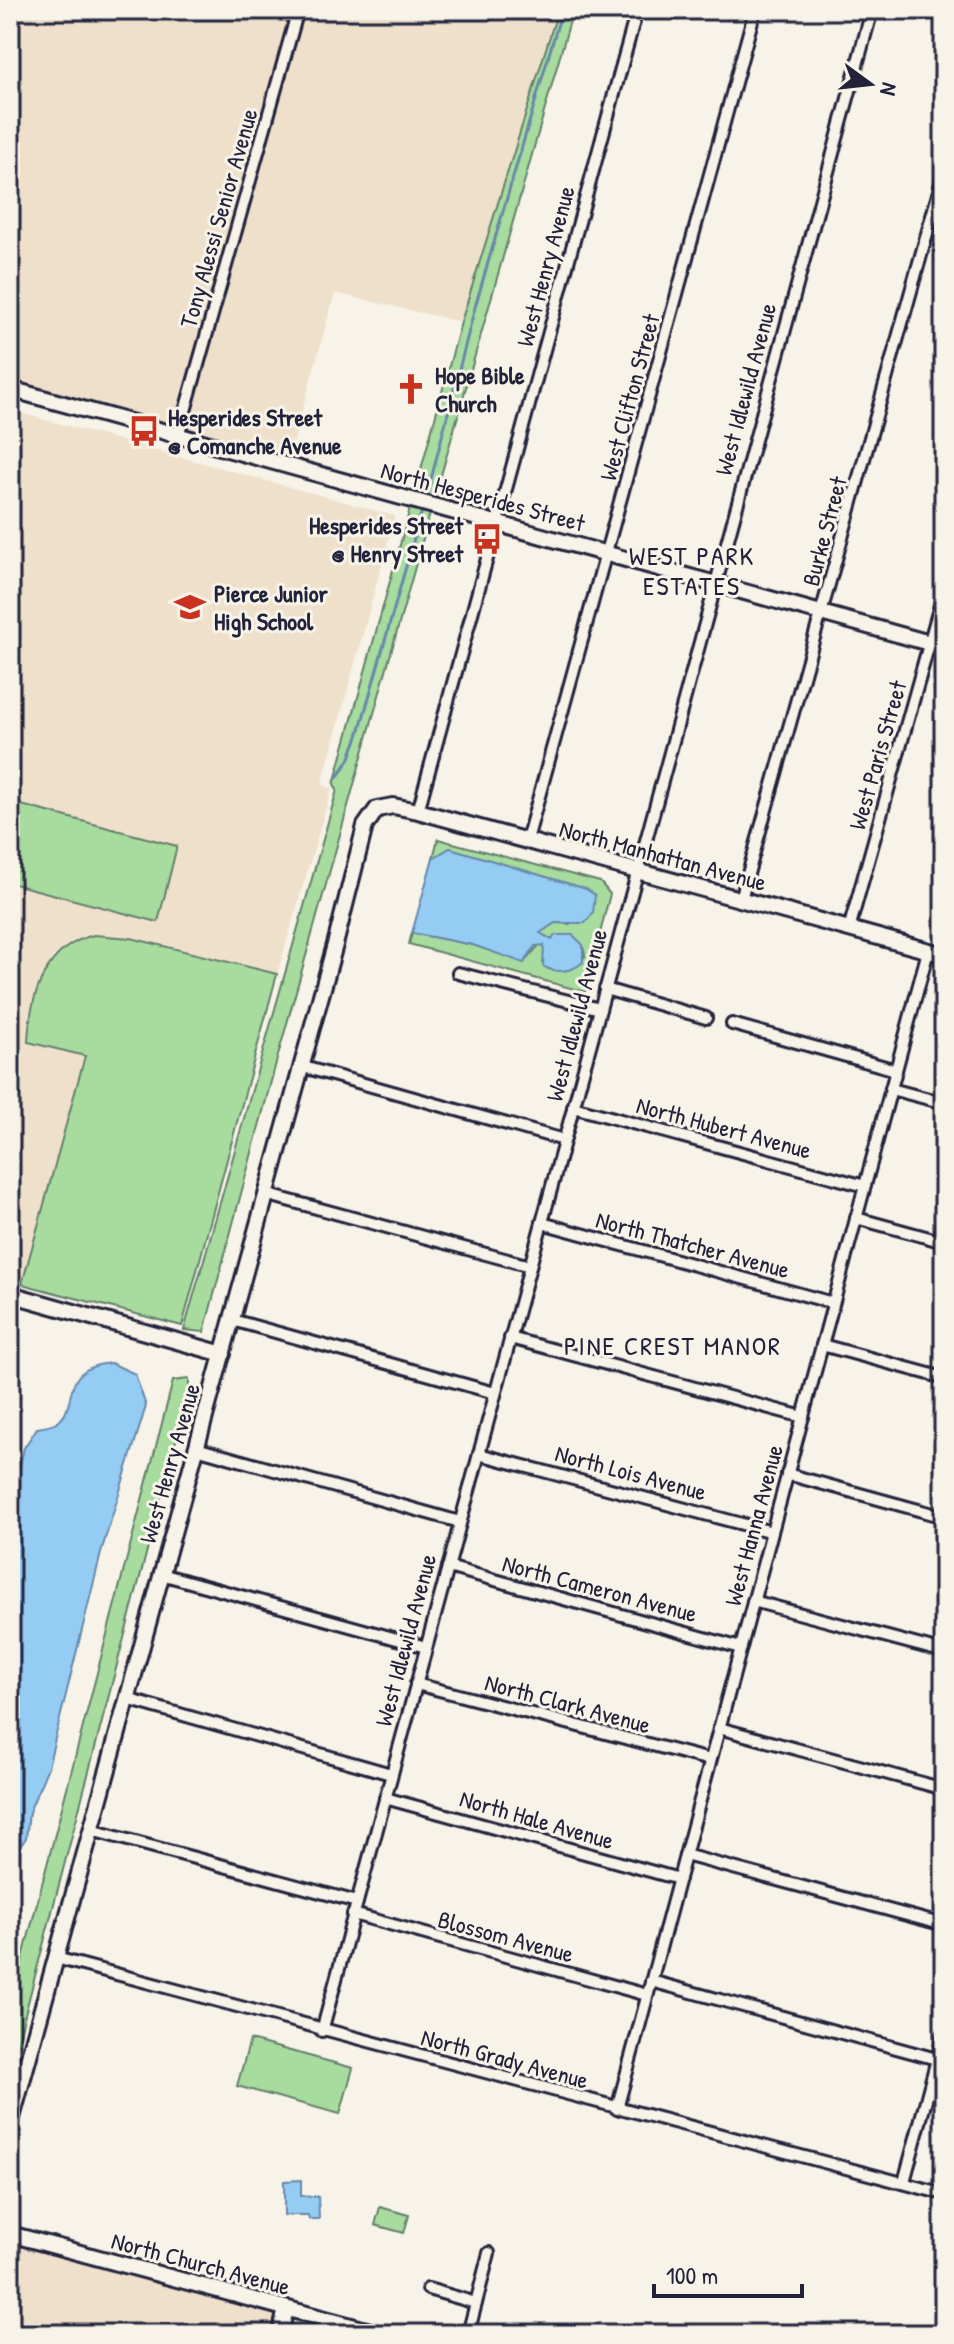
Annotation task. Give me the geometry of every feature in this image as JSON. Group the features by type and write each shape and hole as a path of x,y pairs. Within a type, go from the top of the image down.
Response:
{"street":[{"name":"Tony Alessi Senior Avenue","path":"178,436 298,10"},
{"name":"West Henry Avenue","path":"418,811 637,10"},
{"name":"West Clifton Street","path":"527,840 755,10"},
{"name":"West Idlewild Avenue","path":"322,2031 872,10"},
{"name":"Burke Street","path":"741,899 944,173"},
{"name":"North Hesperides Street","path":"10,389 937,645"},
{"name":"West Paris Street","path":"849,929 937,645 944,591"},
{"name":"North Manhattan Avenue","path":"373,815 377,809 393,806 418,811 944,955"},
{"name":"West Henry Avenue","path":"10,2125 365,826 373,815"},
{"name":"West Hanna Avenue","path":"617,2109 928,951"},
{"path":"458,973 600,1009"},
{"path":"605,989 706,1018"},
{"path":"732,1024 896,1070"},
{"path":"300,1066 564,1140"},
{"path":"891,1089 944,1103"},
{"name":"North Hubert Avenue","path":"573,1107 865,1186"},
{"path":"265,1194 530,1266"},
{"path":"856,1218 944,1242"},
{"name":"North Thatcher Avenue","path":"542,1223 833,1303"},
{"path":"10,1294 223,1354"},
{"path":"232,1320 495,1393"},
{"path":"510,1338 803,1417"},
{"path":"822,1345 944,1378"},
{"path":"196,1448 460,1522"},
{"name":"North Lois Avenue","path":"479,1454 772,1532"},
{"path":"787,1474 944,1517"},
{"name":"North Cameron Avenue","path":"448,1567 741,1648"},
{"path":"161,1574 426,1647"},
{"path":"753,1601 944,1652"},
{"name":"North Clark Avenue","path":"416,1684 710,1760"},
{"path":"127,1699 391,1774"},
{"path":"719,1728 944,1789"},
{"name":"North Hale Avenue","path":"385,1798 679,1879"},
{"path":"91,1830 357,1902"},
{"path":"685,1855 944,1925"},
{"name":"Blossom Avenue","path":"353,1914 647,1995"},
{"name":"North Grady Avenue","path":"56,1958 944,2194"},
{"path":"651,1981 940,2060"},
{"path":"904,2182 940,2060 944,2033"},
{"name":"North Church Avenue","path":"10,2234 381,2334"},
{"path":"468,2334 489,2253"},
{"path":"428,2289 476,2303"},
{"path":"280,2334 286,2309"}],"shaded area":[{"path":"10,10 292,10 174,430 10,384"},
{"path":"304,10 558,10 461,322 335,293 288,461 185,433"},
{"path":"10,410 395,516 322,784 332,788 277,974 131,938 74,940 53,956 35,995 29,1018 85,1055 22,1284 10,1281"},
{"path":"10,2239 114,2271 279,2313 274,2333 10,2334"}],"green space":[{"path":"558,10 573,10 434,500 414,495 461,322"},
{"path":"411,505 431,510 204,1332 184,1330 337,790 334,784"},
{"path":"10,802 177,846 158,922 10,883"},
{"path":"438,839 600,882 610,894 585,992 409,944 412,933 473,945 524,962 540,944 545,945 548,969 555,970 569,969 585,956 583,946 553,940 539,933 555,923 570,924 595,895 586,889 450,848 433,858"},
{"path":"94,935 131,938 277,974 182,1326 22,1284 85,1056 28,1042 32,1007 43,975 52,962 77,941"},
{"path":"189,1379 189,1391 10,2071 10,2007 173,1381"},
{"path":"250,2040 353,2068 340,2114 237,2086"},
{"path":"380,2207 409,2215 404,2233 375,2225"}],"water":[{"path":"450,848 586,889 595,895 593,913 585,923 555,923 540,933 552,940 555,935 573,935 583,945 583,962 569,970 558,971 543,966 544,945 535,946 524,963 473,945 412,933 433,858"},
{"path":"111,1363 135,1374 146,1406 102,1549 48,1767 29,1812 26,1838 15,1854 10,1852 10,1505 24,1448 37,1428 54,1424 63,1417 76,1380 82,1373 94,1366"},
{"path":"301,2180 301,2196 318,2196 319,2219 309,2219 308,2215 284,2215 284,2181"}],"waterway":[{"path":"426,499 475,307 562,10"},
{"path":"336,779 349,760 358,736 422,510"}],"place":[{"name":"Hope Bible Church","path":"411,389"},
{"name":"Hesperides Street @ Comanche Avenue","path":"144,431"},
{"name":"Hesperides Street @ Henry Street","path":"487,539"},
{"name":"Pierce Junior High School","path":"190,607"}],"district":[{"name":"WEST PARK ESTATES","path":"692,570"},
{"name":"PINE CREST MANOR","path":"673,1345"}]}
